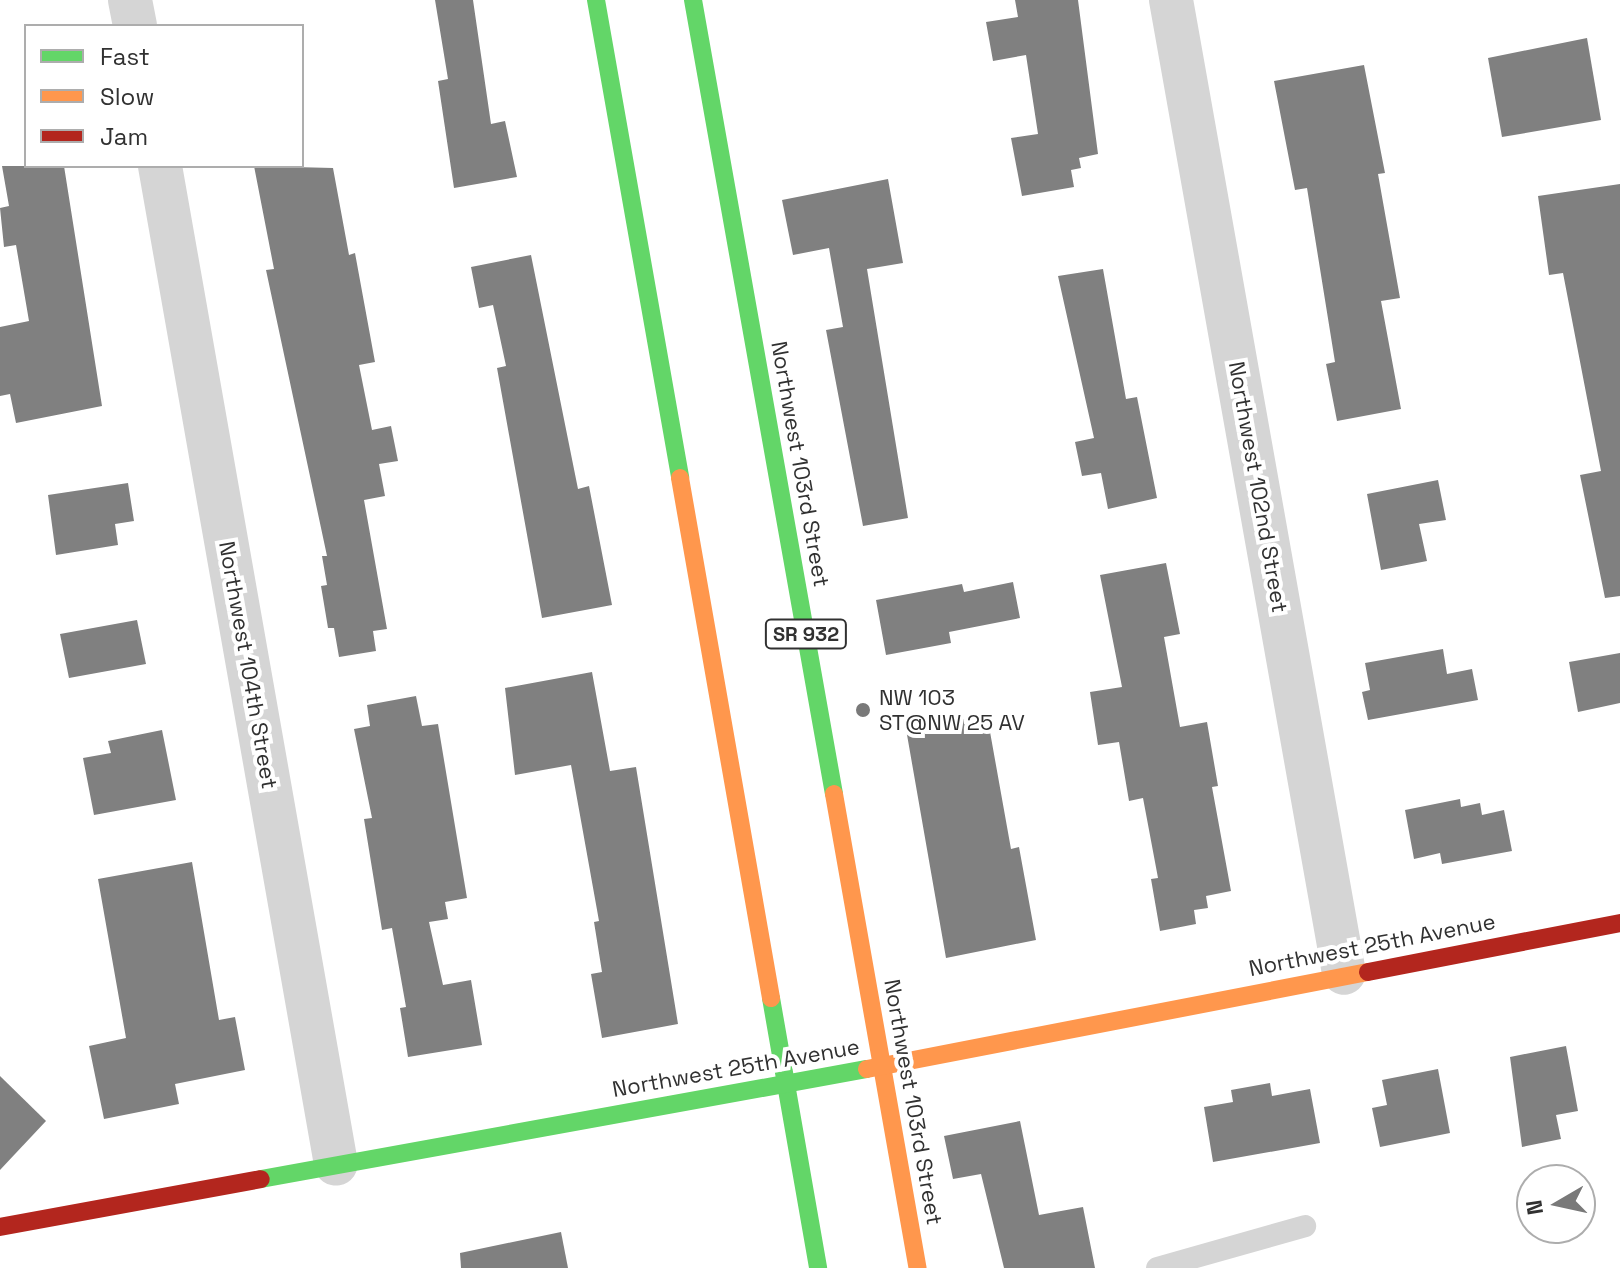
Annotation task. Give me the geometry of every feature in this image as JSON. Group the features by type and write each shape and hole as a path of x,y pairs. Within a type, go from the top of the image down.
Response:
{"main road":[{"path":"596,0 818,1268"},
{"name":"Northwest 103rd Street","path":"693,0 918,1268"},
{"name":"Northwest 25th Avenue","path":"0,1227 883,1066 1344,973 1620,923"}],"street":[{"path":"130,0 135,24"},
{"name":"Northwest 102nd Street","path":"1171,0 1344,973"},
{"name":"Northwest 104th Street","path":"160,168 336,1164"}],"lane":[{"path":"1157,1268 1305,1226"}],"building":[{"path":"435,0 473,0 491,124 505,121 517,177 454,188 438,81 448,79"},
{"path":"1015,0 1078,0 1098,154 1079,158 1081,168 1071,170 1074,187 1022,196 1011,138 1038,134 1026,55 993,61 986,22 1018,17"},
{"path":"1587,38 1601,120 1502,137 1488,58"},
{"path":"1364,65 1385,173 1378,174 1400,298 1381,301 1401,409 1337,421 1326,364 1335,362 1307,188 1295,190 1274,81"},
{"path":"2,166 64,168 102,406 16,423 10,394 0,396 0,327 29,321 16,245 4,247 0,208 9,206"},
{"path":"254,168 333,168 349,255 355,253 375,362 359,365 372,430 391,426 398,461 379,464 385,496 364,500 387,629 373,631 376,651 339,657 334,628 328,628 321,586 327,585 322,556 327,556 266,270 274,269"},
{"path":"888,179 903,263 867,269 908,518 863,526 826,330 843,327 829,248 793,255 782,200"},
{"path":"1620,184 1620,596 1605,598 1580,475 1601,471 1563,273 1549,275 1538,196"},
{"path":"531,255 578,489 589,486 612,605 542,618 497,368 506,366 493,305 479,308 471,267"},
{"path":"1103,269 1126,399 1137,397 1157,498 1108,509 1101,473 1082,476 1075,442 1094,438 1058,276"},
{"path":"1438,480 1446,520 1419,524 1427,561 1381,570 1367,494"},
{"path":"128,483 134,521 115,524 118,545 56,555 48,495"},
{"path":"1166,563 1180,634 1164,637 1180,727 1207,722 1218,786 1212,787 1231,891 1206,896 1208,908 1194,910 1196,924 1160,931 1151,879 1158,878 1143,798 1129,801 1119,742 1098,745 1090,692 1122,687 1100,575"},
{"path":"1013,582 1020,618 949,632 951,643 886,655 876,600 962,584 964,592"},
{"path":"137,620 146,664 69,678 60,634"},
{"path":"1443,649 1447,674 1472,669 1478,700 1368,720 1362,692 1370,690 1365,663"},
{"path":"1620,653 1620,703 1578,712 1569,662"},
{"path":"592,672 610,771 636,767 678,1024 602,1038 591,974 602,972 594,922 599,921 571,765 515,775 505,688"},
{"path":"416,696 422,726 438,724 467,898 445,902 448,919 429,922 443,985 471,980 482,1045 408,1057 400,1008 406,1007 392,928 382,930 364,819 372,818 354,729 370,726 367,705"},
{"path":"987,715 1011,849 1019,847 1036,940 946,958 906,729"},
{"path":"162,730 176,800 94,815 83,758 111,753 108,741"},
{"path":"1460,799 1461,807 1480,803 1482,815 1504,810 1512,851 1442,864 1440,853 1414,859 1405,810"},
{"path":"192,862 219,1020 235,1017 245,1070 175,1084 179,1104 104,1119 89,1046 126,1038 98,879"},
{"path":"1566,1046 1578,1111 1556,1115 1561,1139 1522,1147 1510,1057"},
{"path":"1438,1069 1450,1133 1380,1147 1372,1108 1387,1105 1382,1080"},
{"path":"0,1076 46,1121 0,1170"},
{"path":"1270,1083 1272,1096 1310,1089 1320,1143 1213,1162 1204,1107 1233,1102 1231,1090"},
{"path":"1020,1121 1039,1215 1083,1207 1095,1268 1004,1268 981,1174 953,1179 944,1136"},
{"path":"561,1232 568,1268 461,1268 460,1253"}],"traffic: fast":[{"path":"596,0 680,478"},
{"path":"693,0 834,794"},
{"path":"771,998 818,1268"},
{"path":"261,1179 867,1069"}],"traffic: slow":[{"path":"680,478 771,998"},
{"path":"834,794 918,1268"},
{"path":"867,1069 1368,972"}],"traffic: jam":[{"path":"1368,972 1620,923"},
{"path":"0,1227 261,1179"}],"place":[{"name":"NW 103 ST@NW 25 AV","path":"863,710"}]}
